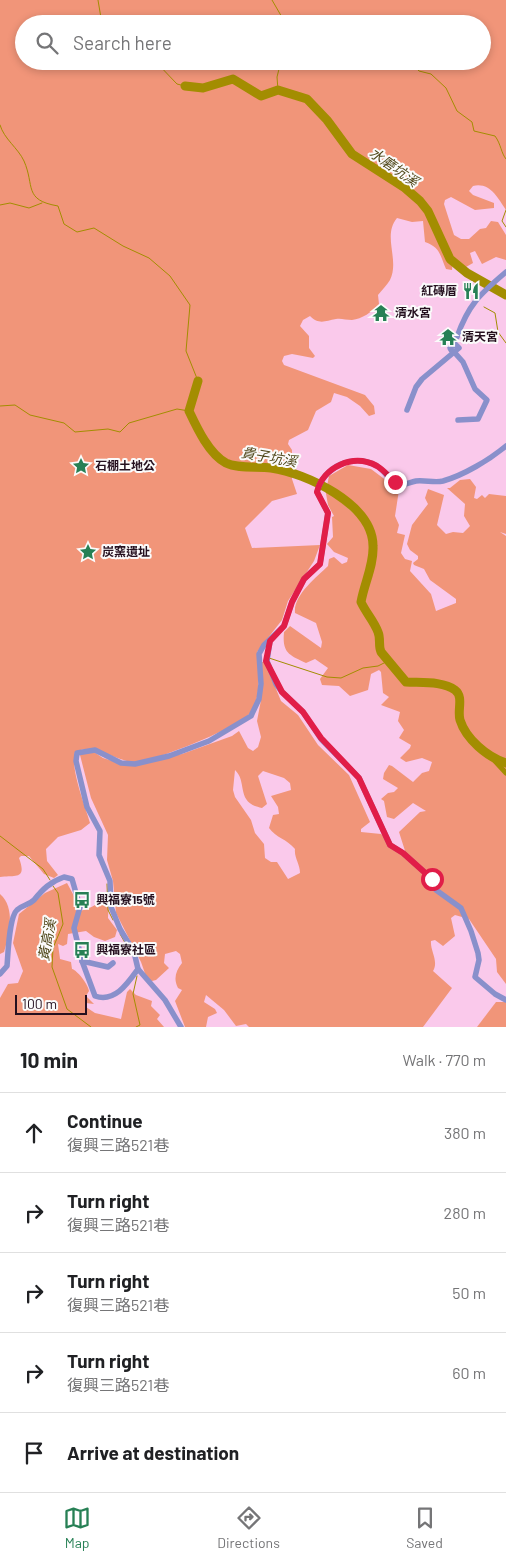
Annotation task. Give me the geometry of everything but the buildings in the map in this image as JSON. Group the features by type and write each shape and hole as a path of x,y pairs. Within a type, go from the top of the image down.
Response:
{"street":[{"path":"457,337 465,314 489,287 506,272"},
{"path":"407,410 416,387 422,379 454,353 463,362 475,388 487,400 478,419 458,420"},
{"path":"181,1027 165,1000 138,969 134,952 120,929 111,907 110,881 99,855 100,831 86,807 77,753 95,750 122,763 136,764 169,756 209,740 238,726 251,716 256,708 261,684 259,654 264,645 284,626 292,602 304,579 320,564 328,513 318,496 317,489 322,478 340,465 355,461 378,466 395,482 402,484 413,481 442,481 487,459 506,446"},
{"path":"270,641 266,661 282,692 303,712 321,738 359,778 390,845 403,853 432,879 436,890 461,908 478,953 479,960 475,977 495,994 506,1000"},
{"path":"0,974 7,966 6,951 14,914 19,908 30,903 43,888 64,876 72,879 80,902 74,928 91,992 98,998 110,996 123,990 138,969"},
{"path":"82,961 108,966 113,963"}],"shaded area":[{"path":"0,0 506,0 506,210 493,192 479,185 473,186 469,191 473,195 494,203 494,208 475,210 451,197 445,200 444,204 454,235 461,239 469,239 480,229 486,228 491,221 498,222 506,235 506,260 496,257 482,264 475,251 470,253 473,263 466,267 453,258 452,270 446,269 437,249 425,242 423,221 412,222 397,218 391,232 393,272 390,280 378,295 379,304 367,315 352,320 316,321 310,316 303,320 300,326 309,336 309,348 315,356 313,358 292,354 284,356 282,361 284,365 365,395 374,406 375,414 369,416 360,406 347,397 334,393 331,402 316,411 308,430 289,440 288,444 292,450 292,479 297,494 272,501 245,528 252,548 320,545 314,561 288,601 282,620 257,652 258,691 251,712 214,735 176,751 143,761 125,761 104,752 90,749 75,752 76,777 90,823 81,830 58,837 46,849 47,861 58,875 54,878 44,874 29,856 21,856 19,858 22,870 19,875 0,877"},
{"path":"348,465 371,469 399,490 395,516 399,525 397,533 405,535 401,553 405,559 412,561 410,571 431,594 436,611 456,603 456,599 430,580 424,569 414,565 413,563 418,559 418,556 410,550 407,544 412,525 428,504 425,498 428,489 444,495 437,525 446,534 453,532 463,533 470,526 464,516 465,504 447,488 450,488 460,480 470,479 476,487 474,498 477,499 482,495 485,498 489,494 506,496 506,534 500,532 506,536 506,984 497,972 496,959 469,919 455,915 451,918 455,936 443,946 435,940 431,941 435,960 433,971 452,988 423,1027 249,1027 246,1024 236,1026 224,1010 206,995 204,1002 215,1009 217,1013 208,1017 206,1027 185,1027 175,1001 182,990 178,988 175,978 182,963 180,954 176,951 165,954 164,963 169,968 156,980 148,982 141,962 116,913 113,881 107,860 108,835 91,798 81,753 94,752 103,758 122,764 182,754 232,736 239,731 248,748 253,751 258,747 261,737 257,721 261,700 262,662 265,662 281,701 298,715 318,745 349,775 370,822 361,829 361,832 381,834 406,854 399,832 420,812 426,811 413,803 394,819 387,817 384,801 381,799 398,788 383,779 389,765 413,782 422,773 429,771 432,762 422,758 406,762 400,758 411,745 399,738 404,730 398,721 400,712 381,705 389,697 383,693 381,672 379,670 371,674 368,690 350,696 339,686 322,685 320,679 328,668 315,659 306,663 295,658 284,645 284,632 290,626 321,648 322,642 316,623 295,613 295,606 302,593 328,566 329,559 334,557 342,564 347,562 348,558 334,552 327,544 333,537 332,517 334,516 328,505 325,488 360,519 353,509 327,486 329,476","holes":["235,770 239,775 243,792 248,802 262,808 267,804 258,776 263,771 284,778 290,783 291,790 271,796 278,807 279,814 273,815 269,828 295,849 300,873 288,879 277,862 271,862 265,858 264,844 255,833 251,820 235,797 233,790"]},
{"path":"67,883 74,896 76,911 92,907 104,897 108,905 108,918 117,930 115,937 105,941 94,937 86,931 68,934 67,944 63,946 58,944 60,959 71,962 72,969 85,981 89,991 86,996 94,1004 86,1003 86,1007 95,1013 121,1019 127,992 130,989 136,995 152,1001 151,1006 160,1015 157,1019 164,1027 0,1027 0,998 8,984 18,983 23,971 13,943 19,914 45,893"},
{"path":"0,894 8,907 10,922 4,952 0,954"},
{"path":"496,1002 506,1002 506,1027 477,1027"}],"waterway":[{"path":"98,0 100,15"},
{"name":"水磨坑溪","path":"272,0 281,15"},
{"path":"164,70 177,84 185,86"},
{"name":"水磨坑溪","path":"278,90 279,70"},
{"path":"418,70 431,74 446,88 457,111 472,122 474,131 495,136 506,159"},
{"name":"水磨坑溪","path":"185,86 203,88 233,79 261,96 278,90 307,99 327,120 352,154 405,188 420,201 428,211 450,259 467,273 506,295"},
{"name":"貴子坑溪","path":"0,125 24,161 35,196 39,200 58,206 64,224 77,232 94,228 123,246 149,258 170,276 190,305 186,351 198,381"},
{"path":"0,205 10,203 29,208 42,203"},
{"path":"506,210 502,221 506,227"},
{"path":"484,307 495,313 498,332 506,343"},
{"name":"貴子坑溪","path":"198,381 189,411 204,440 220,459 231,465 271,468 302,476 335,493 350,504 362,517 370,531 373,553 361,602 378,632 381,652 406,682 438,684 455,690 460,700 460,720 467,734 485,752 506,763"},
{"path":"0,406 15,405 30,415 64,423 75,432 108,429 120,432 129,423 177,409 189,411"},
{"path":"269,658 327,677 341,678 363,668 378,666 390,660"},
{"path":"493,759 506,773"},
{"name":"黃高溪","path":"0,836 43,869 50,880"},
{"path":"107,884 108,910 113,920"},
{"name":"黃高溪","path":"53,886 58,893 63,924 53,948 52,967 67,1009 91,1027"},
{"path":"120,934 132,955"},
{"path":"136,1027 140,1025 133,994 137,976"}],"place":[{"name":"紅磚厝","path":"471,291"},
{"name":"清水宮","path":"381,313"},
{"name":"清天宮","path":"448,337"},
{"name":"石棚土地公","path":"81,466"},
{"name":"炭窯遺址","path":"88,552"},
{"name":"興福寮15號","path":"82,900"},
{"name":"興福寮社區","path":"82,950"}],"route":[{"path":"395,482 378,466 355,461 340,465 322,478 317,492 328,513 328,527 320,564 304,579 292,602 290,613 284,626 270,641 266,661 276,684 282,692 303,712 321,738 359,778 384,836 390,845 403,853 432,879"}]}
